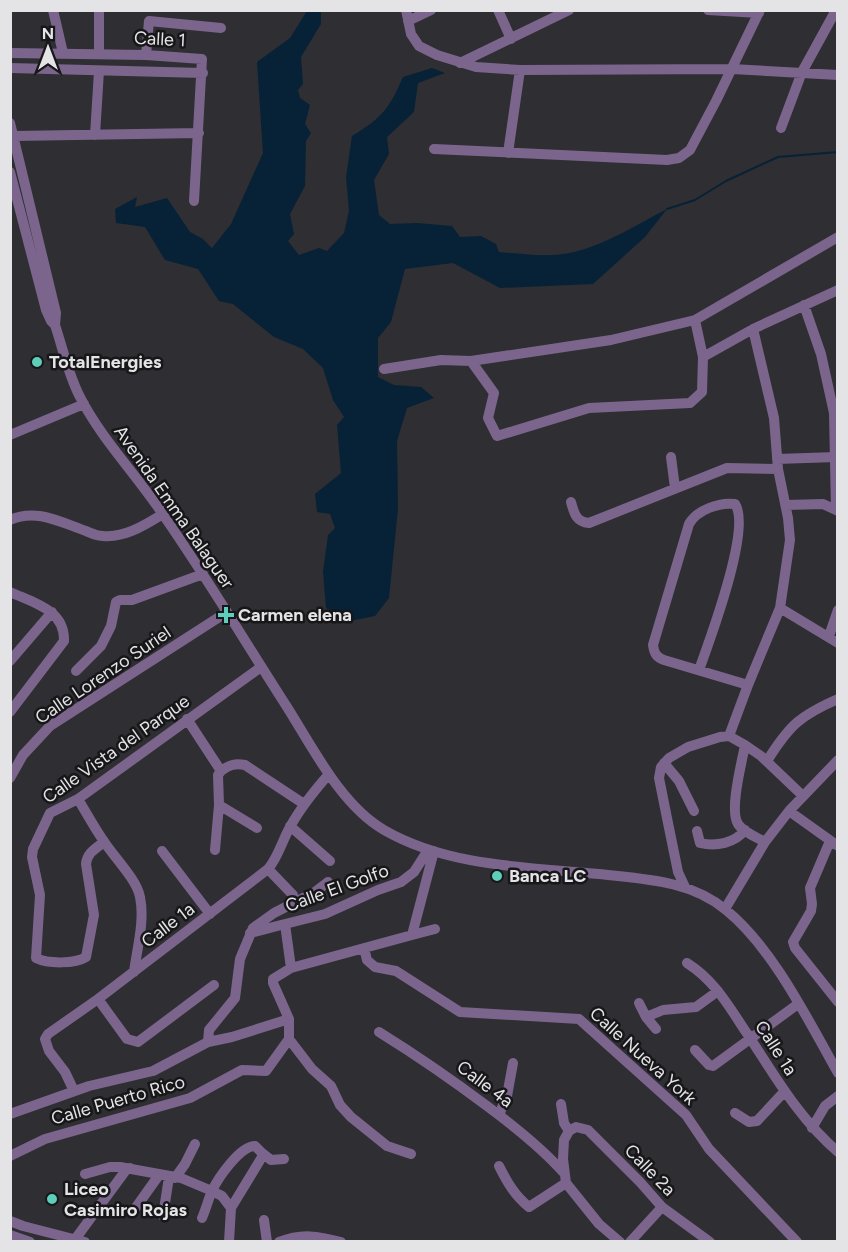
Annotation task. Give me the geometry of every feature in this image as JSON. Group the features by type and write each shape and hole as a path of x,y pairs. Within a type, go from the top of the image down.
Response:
{"street":[{"path":"52,10 63,53"},
{"path":"99,10 99,53"},
{"path":"431,10 407,16 413,39 419,46 460,63 520,70 732,69 837,75"},
{"path":"498,10 511,39"},
{"path":"460,63 569,10"},
{"path":"434,149 667,160 679,158 690,150 760,12 708,10"},
{"path":"781,128 802,72 836,10"},
{"path":"146,55 149,21 221,28"},
{"name":"Calle 1","path":"10,52 201,58 203,74"},
{"path":"10,68 203,74 194,201"},
{"path":"95,135 99,70"},
{"path":"508,153 520,70"},
{"name":"Avenida Emma Balaguer","path":"10,123 56,313 55,325 66,366 84,404 96,426 163,514 329,774 358,811 386,831 431,850 490,864 667,882 685,887 725,909 748,932 776,966 837,1073"},
{"path":"14,136 199,134"},
{"name":"Avenida Emma Balaguer","path":"10,172 46,310 55,325"},
{"path":"384,369 441,360 471,361 611,340 695,320 837,237"},
{"path":"703,357 753,329 837,290"},
{"path":"786,505 823,504 837,511 834,413 822,354 804,305"},
{"path":"471,361 494,393 488,418 497,436 589,408 690,403 702,392 703,357 695,320"},
{"path":"729,736 780,608 790,540 778,464 774,418 753,329"},
{"path":"10,435 84,404"},
{"path":"671,457 675,488"},
{"path":"571,502 574,514 579,520 589,523 727,468 836,458"},
{"path":"699,670 722,607 736,543 738,511 737,506 732,503 720,504 704,510 692,518 654,640 653,651 659,658 748,685"},
{"path":"10,520 22,515 38,514 101,537 119,536 140,528 163,514"},
{"path":"76,671 101,646 111,626 116,602 132,600 203,574"},
{"path":"10,592 52,612 61,621 64,629 64,641 10,712"},
{"path":"780,608 833,640 837,610"},
{"path":"10,661 52,612"},
{"name":"Calle Lorenzo Suriel","path":"11,775 23,755 50,726 227,612"},
{"name":"Calle Vista del Parque","path":"104,842 91,851 86,864 93,915 86,957 80,961 42,961 36,958 40,895 32,856 50,813 78,799 261,667"},
{"path":"767,761 781,738 802,717 837,699"},
{"path":"187,719 221,771"},
{"path":"685,887 678,872 662,791 660,772 664,763 688,747 729,736 754,750 803,796"},
{"path":"745,745 735,812 738,824 765,842"},
{"path":"725,909 765,842 789,811 837,760"},
{"path":"664,763 679,781 694,811"},
{"path":"215,850 219,805 218,776 228,765 245,765 303,804"},
{"name":"Calle 1a","path":"74,1090 65,1072 49,1051 45,1040 51,1031 98,999 268,869 275,860 303,804 329,774"},
{"path":"78,799 140,895 140,920 134,972"},
{"path":"219,805 257,828"},
{"path":"789,811 834,844 810,888 811,911 793,942 795,948 837,1002"},
{"path":"290,826 330,861"},
{"path":"697,831 700,843 706,844 733,840 745,830"},
{"path":"412,935 431,850"},
{"name":"Calle El Golfo","path":"291,968 285,924 325,914 401,882 414,872 431,850"},
{"path":"162,851 210,914"},
{"path":"268,869 293,895"},
{"path":"208,1042 209,1030 235,998 240,959 250,933 260,922 315,892 328,882"},
{"path":"250,933 285,924"},
{"path":"411,1154 387,1146 351,1117 340,1105 331,1086 312,1069 289,1039 288,1019 273,979 291,968 435,929"},
{"name":"Calle Nueva York","path":"364,948 367,960 375,967 396,971 460,1012 579,1019 686,1115 709,1149 797,1242"},
{"name":"Calle 1a","path":"687,963 703,973 718,991 784,1092 812,1128 837,1152"},
{"path":"98,999 127,1039 138,1042 214,985"},
{"path":"646,1017 663,1010 696,1007 718,991"},
{"path":"639,1003 646,1017 656,1029"},
{"path":"695,1050 709,1065 713,1066 798,1004"},
{"path":"10,1114 74,1090 153,1071 208,1042 232,1037 288,1019"},
{"name":"Calle 4a","path":"379,1032 433,1065 540,1148 598,1224 620,1242"},
{"name":"Calle Puerto Rico","path":"10,1156 45,1139 190,1098 242,1070 266,1071 289,1039"},
{"path":"499,1115 507,1096 513,1062"},
{"path":"735,1113 749,1122 757,1121 784,1092"},
{"path":"812,1128 825,1106 837,1096"},
{"path":"499,1166 517,1196 529,1207 565,1178 564,1140 568,1131 562,1118 561,1104"},
{"name":"Calle 2a","path":"568,1131 576,1128 588,1130 662,1207 710,1242"},
{"path":"132,1213 168,1177 185,1164 195,1144"},
{"path":"201,1218 212,1191 233,1161 249,1147 255,1146 271,1160 284,1159"},
{"path":"230,1242 231,1208 262,1157 262,1153"},
{"path":"85,1174 110,1167 129,1168 168,1177 212,1191 222,1196 231,1208"},
{"path":"10,1221 81,1240 129,1168"},
{"path":"163,1216 168,1177"},
{"path":"630,1242 662,1207"},
{"path":"264,1220 267,1242"},
{"path":"10,1235 30,1242"},
{"path":"279,1242 295,1236 314,1235 341,1242"}],"water":[{"path":"307,11 321,11 321,24 301,57 303,84 298,90 300,98 310,105 305,124 311,133 306,141 305,186 290,214 294,234 288,241 299,255 319,248 327,251 344,233 349,211 346,177 352,136 384,112 403,77 432,68 445,73 418,83 414,112 387,137 389,154 374,180 379,215 390,224 417,223 452,226 460,237 481,236 496,244 499,252 556,255 598,244 667,209 645,237 593,284 500,288 453,263 405,269 391,322 378,338 378,377 394,385 421,387 434,398 407,408 397,441 398,509 389,598 375,616 350,621 326,608 323,572 328,535 335,528 330,514 317,512 315,494 341,473 337,425 344,417 333,400 323,368 303,349 274,337 233,304 219,301 198,269 165,260 145,227 116,223 115,209 137,197 135,207 167,198 190,232 203,239 212,248 231,224 263,153 257,62 290,38"}],"waterway":[{"path":"667,209 695,200 726,181 778,157 838,152"}],"place":[{"name":"TotalEnergies","path":"37,362"},
{"name":"Carmen elena","path":"226,615"},
{"name":"Banca LC","path":"497,876"},
{"name":"Liceo Casimiro Rojas","path":"52,1199"}]}
